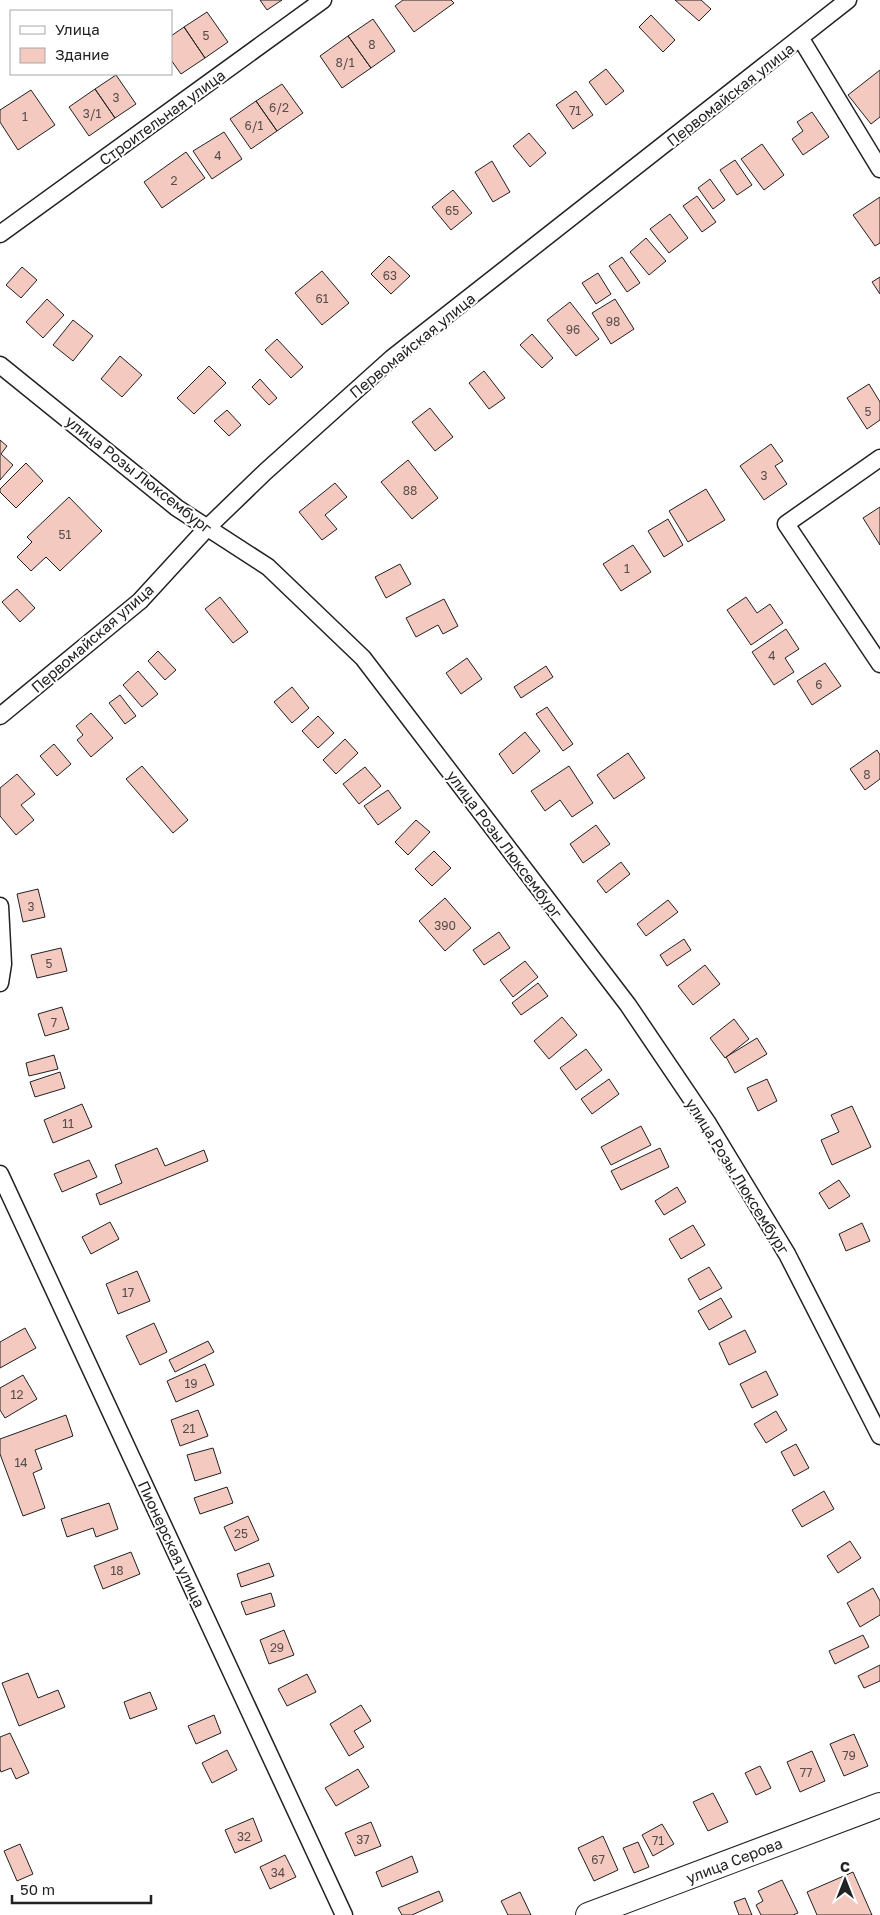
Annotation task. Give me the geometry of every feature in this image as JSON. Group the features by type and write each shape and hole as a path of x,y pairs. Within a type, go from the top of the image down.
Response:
{"street":[{"name":"Строительная улица","path":"0,234 323,0"},
{"name":"Первомайская улица","path":"0,716 140,601 207,528 265,472 392,358 801,39 848,0"},
{"path":"801,39 880,169"},
{"name":"улица Розы Люксембург","path":"0,365 177,508 268,567 362,658 628,1005 706,1122 787,1254 880,1436"},
{"path":"880,458 786,524 880,664"},
{"path":"0,906 3,964 0,983"},
{"name":"Пионерская улица","path":"0,1174 344,1915"},
{"name":"улица Серова","path":"588,1915 880,1805"}],"building":[{"path":"260,0 282,0 267,10"},
{"path":"403,0 451,0 454,3 414,32 395,6"},
{"path":"675,0 701,0 711,9 699,21"},
{"path":"207,12 228,42 205,58 184,27"},
{"path":"651,15 675,40 663,52 639,27"},
{"path":"373,19 395,51 371,68 348,36"},
{"path":"184,27 205,58 181,74 172,61 172,35"},
{"path":"348,36 371,68 342,88 320,56"},
{"path":"606,69 624,91 606,105 589,82"},
{"path":"880,70 880,117 871,124 848,95"},
{"path":"116,75 136,104 115,118 95,89"},
{"path":"282,84 303,113 277,131 256,101"},
{"path":"95,89 115,118 89,136 69,107"},
{"path":"31,90 55,125 18,150 0,122 0,110"},
{"path":"576,91 593,115 573,129 556,105"},
{"path":"256,101 277,131 251,149 230,119"},
{"path":"812,112 829,137 803,155 792,139 803,131 797,122"},
{"path":"224,132 242,159 212,179 193,151"},
{"path":"529,133 546,153 530,167 513,146"},
{"path":"762,144 784,175 764,190 741,159"},
{"path":"186,152 205,178 162,208 144,182"},
{"path":"735,160 752,185 737,195 720,170"},
{"path":"492,161 510,192 493,202 475,172"},
{"path":"710,179 725,200 713,209 698,188"},
{"path":"453,190 472,213 451,230 432,207"},
{"path":"697,196 716,222 702,232 683,206"},
{"path":"880,197 880,243 875,246 853,215"},
{"path":"670,214 688,238 669,253 650,229"},
{"path":"646,238 666,261 649,275 630,252"},
{"path":"389,256 410,276 391,294 371,274"},
{"path":"622,257 640,283 627,292 609,266"},
{"path":"22,267 37,280 21,298 6,285"},
{"path":"322,271 349,303 322,325 295,293"},
{"path":"598,273 611,294 596,304 582,283"},
{"path":"880,277 880,294 872,282"},
{"path":"47,299 64,315 43,338 26,322"},
{"path":"615,299 634,329 611,344 592,313"},
{"path":"570,302 599,339 576,356 547,320"},
{"path":"73,320 93,336 73,361 53,345"},
{"path":"532,334 553,358 542,368 520,345"},
{"path":"277,339 303,367 291,378 265,350"},
{"path":"120,356 142,375 122,397 101,379"},
{"path":"209,366 226,383 194,414 177,398"},
{"path":"484,371 505,398 489,409 469,383"},
{"path":"260,379 277,398 269,405 252,387"},
{"path":"869,384 880,402 880,420 867,429 847,398"},
{"path":"430,408 453,437 435,451 412,422"},
{"path":"227,410 241,425 229,436 214,421"},
{"path":"0,440 7,446 1,454 13,465 0,480"},
{"path":"771,444 783,461 775,466 787,484 764,500 740,466"},
{"path":"408,460 438,498 412,519 381,482"},
{"path":"26,463 43,481 16,508 0,492 0,489"},
{"path":"335,483 347,497 325,515 337,529 322,540 299,512"},
{"path":"706,489 725,520 688,542 669,511"},
{"path":"69,497 102,531 60,571 46,557 31,571 17,557 32,542 27,537"},
{"path":"880,507 880,545 863,518"},
{"path":"668,519 683,545 664,557 648,531"},
{"path":"633,545 651,572 621,591 603,564"},
{"path":"400,564 411,584 386,598 375,577"},
{"path":"17,589 35,608 20,622 2,602"},
{"path":"220,597 248,632 233,643 205,609"},
{"path":"746,597 757,613 770,604 783,623 751,645 727,610"},
{"path":"444,599 458,626 443,634 438,625 416,637 406,618"},
{"path":"786,629 799,649 785,658 794,672 774,685 752,652"},
{"path":"158,651 176,670 165,680 148,661"},
{"path":"467,658 482,679 461,694 446,673"},
{"path":"825,663 841,686 812,705 797,681"},
{"path":"546,666 553,677 521,698 514,687"},
{"path":"138,671 158,694 142,707 123,685"},
{"path":"292,687 309,708 292,723 274,702"},
{"path":"120,695 136,716 125,724 109,703"},
{"path":"547,707 573,744 563,751 536,714"},
{"path":"91,713 113,738 91,757 77,740 83,735 76,726"},
{"path":"318,716 334,733 318,748 302,731"},
{"path":"525,732 540,751 513,774 499,754"},
{"path":"345,739 358,753 336,774 323,760"},
{"path":"54,744 71,764 57,776 40,756"},
{"path":"877,750 880,755 880,779 865,790 850,769"},
{"path":"628,753 645,778 614,799 597,775"},
{"path":"142,766 188,820 173,833 126,779"},
{"path":"569,766 593,803 572,817 560,800 545,811 531,791"},
{"path":"365,767 381,786 359,804 343,784"},
{"path":"17,774 35,794 21,805 34,820 16,835 0,816 0,788"},
{"path":"388,790 401,808 378,825 364,806"},
{"path":"416,820 430,832 408,855 395,842"},
{"path":"596,825 610,844 583,863 570,844"},
{"path":"434,851 451,868 432,886 415,869"},
{"path":"621,862 630,874 606,893 597,881"},
{"path":"38,889 45,917 23,922 17,894"},
{"path":"445,898 471,928 445,951 419,921"},
{"path":"668,900 678,912 646,936 637,924"},
{"path":"499,932 510,948 484,965 473,950"},
{"path":"684,939 691,950 667,966 660,955"},
{"path":"61,948 67,971 37,978 31,955"},
{"path":"525,961 538,977 513,997 500,980"},
{"path":"705,965 720,984 693,1005 678,986"},
{"path":"538,983 548,996 521,1015 512,1003"},
{"path":"62,1007 69,1029 45,1036 38,1014"},
{"path":"562,1017 577,1035 549,1059 534,1041"},
{"path":"734,1019 749,1039 725,1058 710,1038"},
{"path":"757,1038 767,1054 735,1073 726,1057"},
{"path":"586,1049 602,1070 576,1090 560,1068"},
{"path":"54,1055 58,1069 29,1076 26,1063"},
{"path":"60,1072 65,1088 35,1097 30,1082"},
{"path":"609,1079 619,1094 592,1114 581,1099"},
{"path":"767,1079 777,1101 758,1111 747,1088"},
{"path":"82,1104 92,1127 53,1143 44,1120"},
{"path":"852,1106 871,1147 832,1165 821,1140 839,1132 831,1115"},
{"path":"641,1126 651,1145 611,1165 601,1147"},
{"path":"157,1148 165,1166 204,1150 208,1161 100,1205 96,1194 122,1183 115,1165"},
{"path":"660,1148 669,1167 621,1190 611,1171"},
{"path":"89,1160 97,1177 62,1192 54,1174"},
{"path":"839,1180 850,1196 829,1209 819,1193"},
{"path":"677,1187 686,1202 664,1215 655,1201"},
{"path":"110,1222 119,1239 91,1254 82,1237"},
{"path":"862,1223 870,1241 846,1251 839,1234"},
{"path":"693,1225 705,1245 681,1259 669,1239"},
{"path":"709,1267 722,1288 700,1300 688,1279"},
{"path":"137,1271 150,1301 118,1314 106,1284"},
{"path":"721,1298 732,1317 709,1330 698,1311"},
{"path":"154,1323 167,1352 140,1365 126,1336"},
{"path":"25,1328 36,1348 0,1368 0,1342"},
{"path":"745,1330 756,1352 729,1365 719,1343"},
{"path":"208,1341 214,1352 175,1372 169,1360"},
{"path":"205,1364 214,1385 176,1402 167,1381"},
{"path":"766,1371 778,1395 752,1408 740,1384"},
{"path":"23,1375 37,1399 5,1418 0,1410 0,1388"},
{"path":"198,1410 208,1436 180,1446 171,1420"},
{"path":"776,1411 787,1430 766,1443 754,1424"},
{"path":"66,1415 73,1436 35,1450 42,1469 33,1473 45,1508 23,1516 0,1454 0,1439"},
{"path":"796,1444 809,1468 794,1476 781,1452"},
{"path":"213,1448 221,1473 195,1481 187,1455"},
{"path":"227,1487 233,1503 200,1514 194,1498"},
{"path":"824,1491 834,1509 802,1527 792,1510"},
{"path":"109,1503 118,1529 96,1537 93,1528 67,1537 61,1519"},
{"path":"248,1516 259,1540 235,1551 224,1527"},
{"path":"850,1541 861,1558 838,1573 827,1556"},
{"path":"131,1552 140,1574 103,1589 94,1566"},
{"path":"269,1563 274,1576 241,1587 237,1574"},
{"path":"873,1588 880,1601 880,1615 860,1627 847,1603"},
{"path":"271,1593 275,1606 246,1615 241,1602"},
{"path":"284,1630 294,1655 269,1664 260,1640"},
{"path":"863,1635 869,1647 835,1664 829,1651"},
{"path":"880,1665 880,1681 864,1688 858,1676"},
{"path":"28,1673 38,1698 58,1690 65,1707 19,1726 2,1683"},
{"path":"307,1674 316,1692 287,1706 278,1689"},
{"path":"150,1692 157,1709 130,1719 124,1702"},
{"path":"361,1705 371,1721 354,1731 364,1747 349,1756 330,1724"},
{"path":"214,1715 221,1733 196,1744 188,1726"},
{"path":"10,1733 29,1773 16,1779 11,1768 1,1772 0,1769 0,1737"},
{"path":"854,1734 868,1766 844,1776 830,1744"},
{"path":"227,1750 237,1770 212,1783 202,1763"},
{"path":"812,1751 825,1781 800,1792 787,1762"},
{"path":"760,1766 771,1788 756,1795 745,1773"},
{"path":"358,1769 369,1787 336,1806 325,1788"},
{"path":"713,1793 728,1822 708,1831 693,1802"},
{"path":"253,1818 262,1841 235,1853 225,1830"},
{"path":"371,1822 381,1846 355,1856 345,1833"},
{"path":"662,1824 674,1844 653,1856 642,1835"},
{"path":"603,1836 618,1870 594,1881 578,1848"},
{"path":"638,1842 649,1867 634,1873 623,1848"},
{"path":"20,1844 33,1874 17,1881 4,1851"},
{"path":"285,1855 296,1877 270,1889 260,1867"},
{"path":"412,1856 418,1872 382,1887 376,1872"},
{"path":"853,1872 872,1915 817,1915 807,1892"},
{"path":"782,1880 798,1913 793,1915 761,1915 756,1905 763,1901 758,1891"},
{"path":"439,1891 443,1901 412,1915 402,1915 398,1908"},
{"path":"520,1892 531,1915 508,1915 501,1901"},
{"path":"745,1898 752,1915 739,1915 734,1902"}]}
